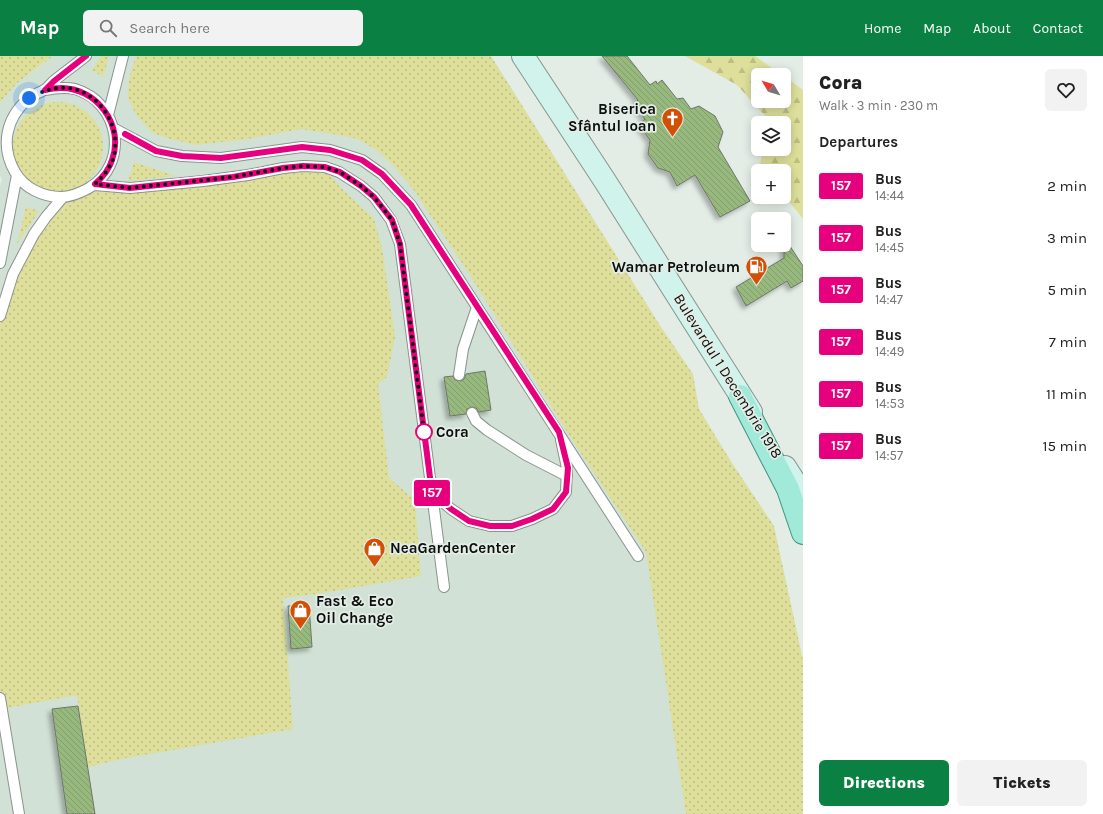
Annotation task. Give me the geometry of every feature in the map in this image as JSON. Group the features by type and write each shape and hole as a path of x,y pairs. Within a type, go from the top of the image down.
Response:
{"main road":[{"name":"Bulevardul 1 Decembrie 1918","path":"522,56 609,188 803,495"},
{"path":"740,396 788,489 803,533"}],"lane":[{"path":"45,90 60,88 74,89 89,96 99,103 108,115 113,128 115,143 113,159 105,174 95,184 80,194 62,197 50,196 39,193 26,185 17,175 10,163 6,148 7,131 15,113 29,98 45,90 86,56"},
{"path":"108,115 123,56"},
{"path":"113,128 156,151 182,156 221,158 302,147 330,150 362,160 382,174 411,205 638,556"},
{"path":"95,184 130,188 203,181 283,168 303,166 325,167 340,172 374,197 392,220 400,244 444,587"},
{"path":"0,263 17,175"},
{"path":"0,316 13,274 34,234 62,197"},
{"path":"459,375 463,349 477,307"},
{"path":"472,413 476,421 487,430 526,455 567,476"},
{"path":"432,493 451,509 469,521 490,526 512,526 553,509 566,492 568,468 559,432"},
{"path":"0,698 18,814"}],"shaded area":[{"path":"53,56 404,56 639,399 732,814 0,814 0,187 2,179 0,176 0,103 16,84"}],"green space":[{"path":"0,56 53,56 16,84 0,103"},
{"path":"101,56 109,56 103,77 92,70"},
{"path":"136,56 491,56 661,327 693,374 699,409 732,463 774,526 803,660 803,814 686,814 646,552 573,441 468,272 413,189 394,166 378,151 358,139 301,129 248,139 196,145 170,139 153,133 136,115 128,98 129,79"},
{"path":"685,56 755,56 772,68 751,68 751,100 737,85"},
{"path":"791,81 803,90 803,219 791,204 791,164 760,164 762,156 791,156 791,116 765,116 758,108 791,108"},
{"path":"58,102 75,106 90,115 99,130 103,147 99,164 90,179 75,188 58,192 41,188 26,179 17,164 13,147 17,130 26,115 41,106"},
{"path":"134,162 176,176 128,181"},
{"path":"325,167 339,186 374,219 382,248 395,337 387,377 378,384 389,478 415,500 421,576 317,594 283,598 293,729 121,759 88,767 77,695 2,709 0,698 0,316 13,274 63,197 95,185 130,188"},
{"path":"26,207 39,211 17,244"}],"building":[{"path":"602,56 627,56 650,85 656,81 657,84 662,80 677,99 683,98 691,109 699,106 715,116 723,132 718,147 750,201 720,217 695,175 677,186 670,172 658,168 648,154 650,140 639,125 645,119 634,104 638,100"},
{"path":"791,248 803,266 803,281 791,288 787,281 746,306 736,287 784,258 784,252 791,252"},
{"path":"485,371 491,410 479,412 476,408 472,407 467,409 466,414 450,416 444,377 453,376 455,380 461,381 464,379 466,374"},
{"name":"Fast & Eco Oil Change","path":"309,605 312,647 291,649 288,606"},
{"path":"78,706 95,814 67,814 52,709"}],"bus line":[{"name":"157","path":"86,56 45,90 60,88 74,89 89,96 99,103 108,115 113,128 115,143 113,159 105,174 95,184 130,188 203,181 248,175 283,168 303,166 325,167 340,172 374,197 392,220 400,244 432,493 451,509 469,521 490,526 512,526 553,509 566,492 568,468 559,432 411,205 382,174 362,160 330,150 302,147 221,158 182,156 156,151 125,134"}],"place":[{"name":"Biserica Sfântul Ioan","path":"672,138"},
{"name":"Wamar Petroleum","path":"756,286"},
{"name":"Cora","path":"424,432"},
{"name":"NeaGardenCenter","path":"375,568"},
{"name":"Fast & Eco Oil Change","path":"300,630"}],"route":[{"path":"29,98 45,90 60,88 74,89 89,96 99,103 108,115 113,128 115,143 113,159 105,174 95,184 130,188 203,181 303,166 325,167 340,172 361,186 374,197 392,220 400,244 424,432"}]}
